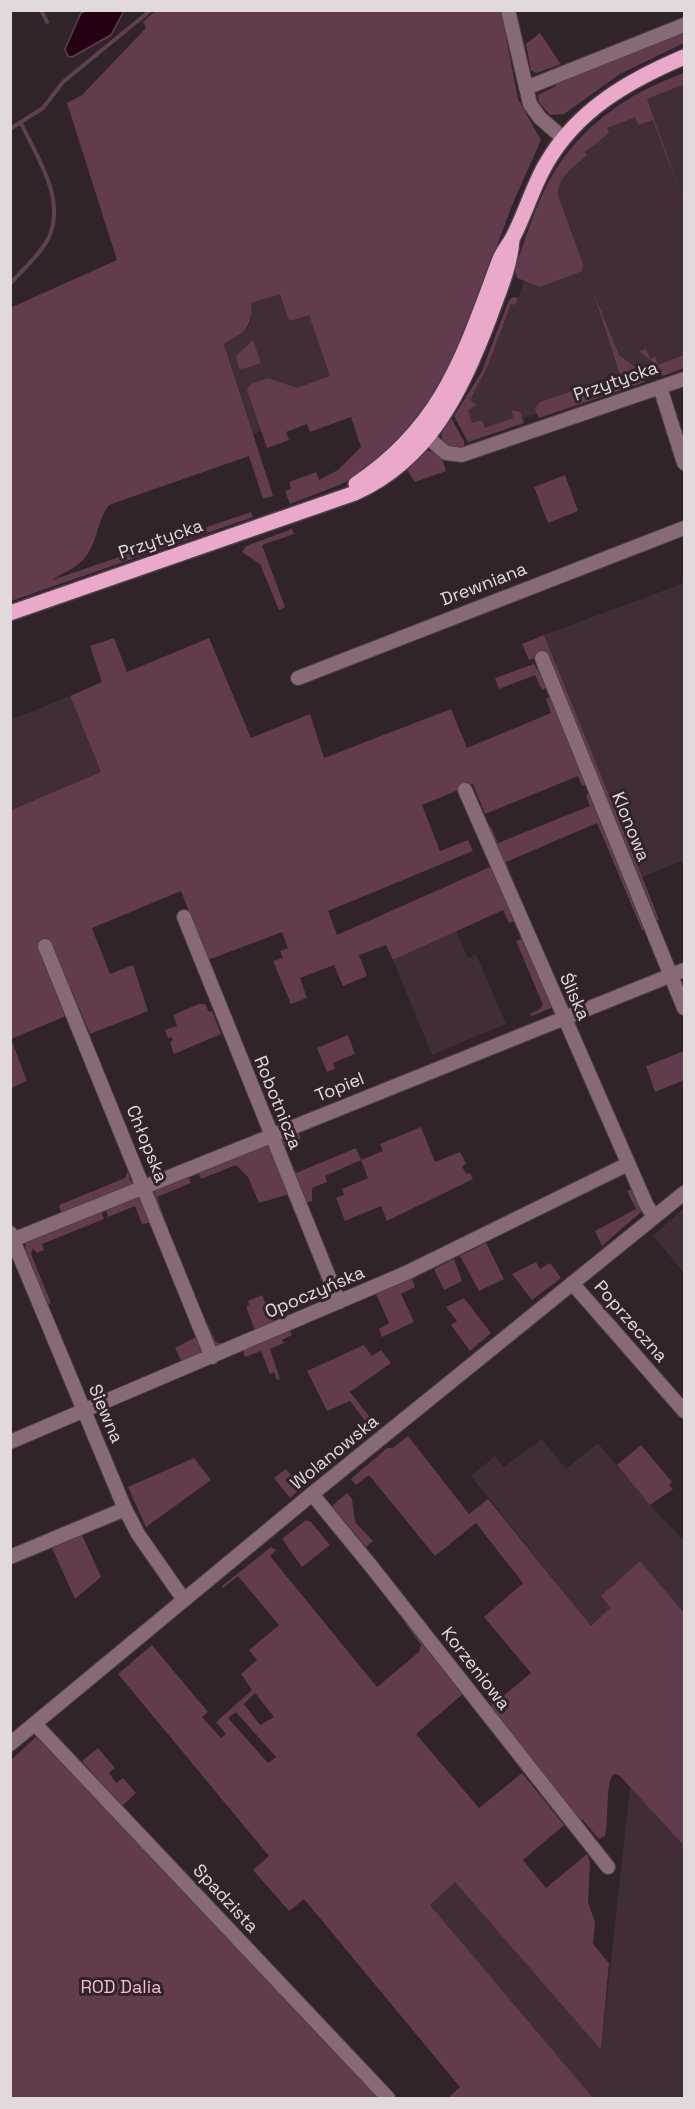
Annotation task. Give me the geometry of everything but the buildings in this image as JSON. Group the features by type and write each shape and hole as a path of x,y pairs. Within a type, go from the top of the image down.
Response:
{"main road":[{"path":"423,434 454,402 507,268 512,240 536,183 563,138 586,114 616,91 684,57"},
{"name":"Przytycka","path":"10,613 325,504 379,481 406,461 423,434"}],"street":[{"path":"508,10 526,88 535,113 563,138"},
{"path":"526,88 684,25"},
{"name":"Przytycka","path":"423,434 446,453 462,455 684,379"},
{"path":"660,387 684,463"},
{"name":"Drewniana","path":"298,678 684,528"},
{"name":"Klonowa","path":"542,658 684,1008"},
{"name":"Śliska","path":"465,790 628,1164 654,1217"},
{"name":"Robotnicza","path":"184,917 339,1302"},
{"name":"Chłopska","path":"45,946 212,1357"},
{"name":"Topiel","path":"12,1238 684,970"},
{"name":"Opoczyńska","path":"10,1442 463,1247 628,1164"},
{"name":"Wolanowska","path":"10,1744 312,1494 684,1193"},
{"name":"Siewna","path":"12,1238 125,1509 138,1534 184,1600"},
{"name":"Poprzeczna","path":"572,1283 684,1411"},
{"name":"Korzeniowa","path":"312,1494 608,1867"},
{"path":"10,1557 125,1509"},
{"name":"Spadzista","path":"35,1724 388,2098"}],"shaded area":[{"path":"85,11 124,11 111,35 72,57 68,56 65,49 81,13"},
{"path":"684,84 684,361 477,435 467,410 487,368 511,303 515,305 519,295 524,281 515,275 515,269 550,179 576,143 611,111 628,99"},
{"path":"315,282 358,397 253,434 224,343 247,328 251,321 251,303"},
{"path":"684,583 684,860 642,877 544,635"},
{"path":"70,696 101,772 11,810 11,720"},
{"path":"456,931 468,958 476,954 506,1024 432,1055 393,960"},
{"path":"684,1208 684,1273 653,1236"},
{"path":"542,1439 566,1469 598,1443 656,1512 684,1540 684,1613 640,1562 601,1597 610,1608 591,1626 471,1476 495,1456 504,1467"},
{"path":"630,1787 684,1846 684,2098 593,2098 429,1904 455,1882 601,2050"}],"green space":[{"path":"155,11 501,11 518,99 541,140 513,203 449,372 419,419 381,458 344,483 290,504 285,491 291,489 289,482 316,472 319,480 338,470 361,447 351,417 310,432 307,424 286,432 289,440 267,448 247,390 251,384 268,378 297,388 330,376 309,315 289,321 280,294 251,303 249,324 237,336 224,344 273,496 263,499 249,456 109,505 89,553 73,568 52,580 251,512 253,517 11,601 10,308 117,260 67,103 82,95 146,28 143,22"},
{"path":"684,31 684,43 620,74 564,114 550,115 539,102 538,95 556,86 554,82"},
{"path":"540,33 560,63 536,73 531,70 526,44"},
{"path":"684,73 684,84 647,99 684,203 653,120 638,125 635,117 607,128 609,133 585,152 587,155 567,173 558,190 558,196 583,264 582,271 540,287 517,278 515,269 540,201 550,179 575,143 625,101"},
{"path":"594,294 619,355 643,373 645,382 539,418 535,409 540,402 620,375"},
{"path":"513,297 518,298 515,305 511,304 487,368 470,400 477,405 468,410 472,423 482,420 485,428 513,418 512,410 520,412 524,423 468,442 454,416 481,373 509,300"},
{"path":"253,340 261,363 243,369 239,368 236,356"},
{"path":"646,349 650,359 655,357 658,365 684,355 684,368 663,376 654,363 639,351"},
{"path":"450,416 464,441 464,448 450,448 443,440 443,429"},
{"path":"423,451 430,451 441,456 446,471 415,482 405,467"},
{"path":"565,475 578,511 548,523 534,487"},
{"path":"292,529 294,534 262,545 285,607 279,610 260,564 242,552 246,546"},
{"path":"544,635 659,920 655,921 544,655 529,660 522,644"},
{"path":"114,638 127,672 209,638 251,738 310,714 324,758 451,709 467,748 551,713 546,699 553,695 590,783 582,786 578,776 485,814 473,784 422,805 440,851 468,840 473,851 328,911 337,935 492,866 515,921 509,923 503,910 393,960 386,945 359,955 367,976 343,986 334,965 300,978 307,998 291,1004 273,961 283,958 280,951 288,948 282,932 208,960 181,891 92,928 110,974 133,965 148,1011 90,1034 51,942 39,947 66,1016 11,1039 11,810 101,772 70,696 102,682 90,646"},
{"path":"534,664 548,687 542,690 535,675 499,689 495,678"},
{"path":"592,792 644,930 642,930 597,823 506,862 510,873 506,874 487,829 491,827 498,843 590,806 586,795"},
{"path":"523,938 553,1007 532,1016 530,1014 543,1005 516,941"},
{"path":"199,1004 205,1004 209,1012 212,1011 221,1034 174,1054 170,1042 173,1040 171,1037 168,1038 165,1030 177,1026 173,1015"},
{"path":"348,1035 355,1054 333,1063 335,1069 327,1072 317,1048"},
{"path":"11,1039 27,1081 10,1088"},
{"path":"684,1051 684,1080 655,1092 646,1066"},
{"path":"421,1127 435,1162 460,1152 466,1164 462,1166 466,1174 470,1173 473,1179 387,1221 381,1206 345,1221 336,1198 344,1195 342,1189 368,1178 361,1160 383,1151 380,1144"},
{"path":"298,1131 301,1138 285,1147 296,1173 356,1148 361,1160 325,1176 327,1182 312,1188 312,1201 305,1203 281,1140"},
{"path":"266,1145 271,1148 290,1194 259,1203 248,1177 236,1165 201,1179 198,1172"},
{"path":"128,1170 130,1181 133,1180 130,1187 62,1215 59,1205 125,1178"},
{"path":"188,1176 191,1183 157,1197 171,1238 154,1193 157,1189"},
{"path":"632,1189 642,1211 602,1246 595,1231 636,1209 627,1191"},
{"path":"135,1197 141,1197 154,1222 142,1224 135,1206 108,1217 106,1209"},
{"path":"101,1211 104,1219 42,1244 44,1250 37,1253 33,1248 31,1254 51,1303 48,1305 25,1249 26,1243"},
{"path":"486,1243 504,1279 479,1291 460,1256"},
{"path":"454,1259 462,1281 444,1290 434,1269"},
{"path":"536,1262 540,1269 550,1263 561,1278 532,1300 512,1274"},
{"path":"416,1274 417,1277 412,1279 415,1287 401,1294 414,1322 382,1337 379,1329 389,1323 376,1294 373,1294"},
{"path":"262,1295 274,1322 219,1348 216,1346 201,1311 216,1342 222,1344 255,1330 246,1307 249,1305 248,1301"},
{"path":"464,1298 491,1333 470,1351 451,1325 457,1321 446,1307"},
{"path":"290,1330 292,1335 282,1340 284,1343 270,1349 280,1379 277,1380 274,1372 270,1374 261,1351 245,1357 243,1350"},
{"path":"196,1337 203,1352 183,1364 175,1348"},
{"path":"364,1345 372,1356 381,1350 391,1363 350,1392 377,1426 372,1430 350,1401 327,1411 307,1371"},
{"path":"408,1436 469,1514 488,1499 591,1626 610,1608 601,1596 640,1561 684,1613 684,1846 619,1775 614,1774 609,1784 605,1836 599,1839 582,1819 577,1822 509,1735 491,1706 531,1673 484,1617 523,1583 476,1523 435,1556 369,1475 356,1485 351,1479 387,1448 393,1448"},
{"path":"641,1445 672,1482 669,1485 673,1489 650,1505 617,1465"},
{"path":"194,1458 211,1480 146,1527 128,1487"},
{"path":"286,1469 301,1488 290,1498 274,1478"},
{"path":"347,1493 352,1499 355,1522 373,1541 366,1547 332,1506"},
{"path":"306,1520 311,1522 330,1545 302,1567 282,1539"},
{"path":"82,1535 101,1577 75,1599 52,1548"},
{"path":"271,1547 276,1550 270,1556 377,1687 419,1652 421,1645 405,1623 411,1625 463,1694 416,1734 479,1808 522,1773 564,1825 523,1860 546,1888 587,1854 590,1862 588,1902 595,1922 593,1944 609,1963 601,2050 455,1882 430,1905 593,2098 448,2098 460,2087 304,1899 289,1911 253,1870 269,1856 118,1674 152,1645 208,1712 202,1717 221,1738 226,1734 216,1722 252,1690 241,1674 257,1660 249,1650 279,1625 238,1576 223,1588 222,1586","holes":["255,1693 274,1717 260,1725 244,1704","236,1712 276,1757 268,1763 228,1718"]},
{"name":"ROD Dalia","path":"38,1735 381,2098 11,2098 11,1760"},
{"path":"98,1748 115,1768 109,1773 116,1783 123,1778 136,1793 122,1806 82,1761"}],"waterway":[{"path":"41,10 47,22"},
{"path":"10,129 43,108 63,82 151,10"},
{"path":"10,284 41,250 49,237 54,208 47,178 21,123"}]}
